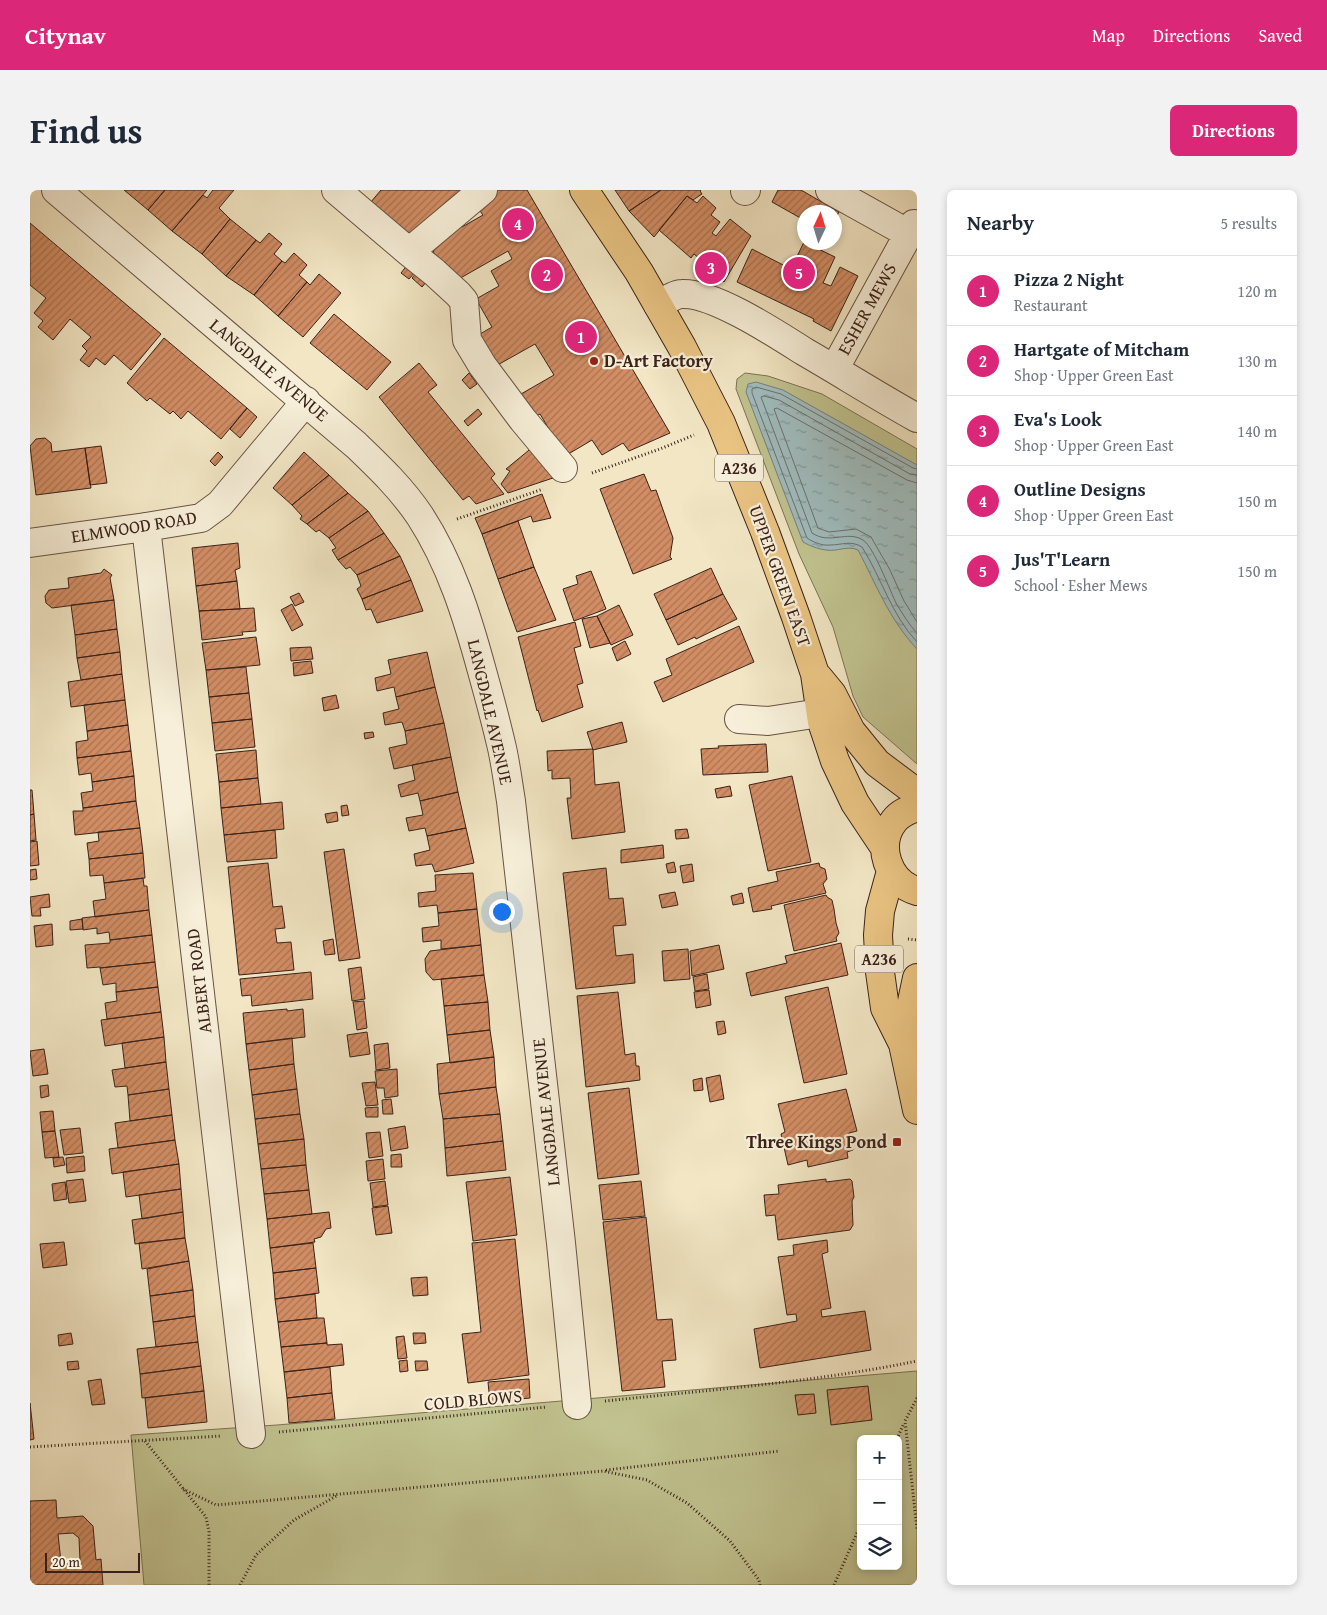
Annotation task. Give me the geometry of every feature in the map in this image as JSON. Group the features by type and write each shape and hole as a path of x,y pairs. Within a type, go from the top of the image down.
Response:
{"main road":[{"name":"UPPER GREEN EAST","path":"584,190 639,272 682,347 721,423 765,532 796,617 815,674 822,722 835,761 855,803 888,859 897,880 912,890 917,891"},
{"name":"UPPER GREEN EAST","path":"815,674 832,694 851,731 877,762 917,793"},
{"path":"888,859 887,834 894,821 905,811 917,807"},
{"name":"A236","path":"888,859 878,935 880,972 885,1008 903,1044 917,1110"},
{"name":"A236","path":"903,1044 917,978"}],"street":[{"name":"LANGDALE AVENUE","path":"56,190 306,401 384,472 418,514 441,551 453,577 464,607 502,748 510,801 578,1404"},
{"path":"336,190 434,272 464,301 467,340 482,365 523,420 563,468"},
{"path":"409,252 483,190"},
{"name":"ESHER MEWS","path":"830,190 911,229 835,368"},
{"path":"658,305 681,294 701,296 779,335 917,418"},
{"name":"ELMWOOD ROAD","path":"30,543 201,518 220,504 306,401"},
{"name":"ALBERT ROAD","path":"146,527 251,1434"},
{"path":"739,718 768,721 820,713"}],"path":[{"name":"COLD BLOWS","path":"30,1447 251,1434 578,1404 822,1377 877,1370 917,1361"},
{"path":"899,1435 917,1398"},
{"path":"905,1421 917,1529"},
{"path":"144,1440 206,1517 209,1532 209,1585"},
{"path":"183,1489 216,1504 603,1471 780,1451"},
{"path":"603,1471 647,1480 687,1503 730,1541 759,1580 760,1585"},
{"path":"240,1585 256,1555 294,1520 341,1494"},
{"path":"834,1585 861,1525"}],"green space":[{"path":"745,373 768,376 822,394 917,449 917,764 863,717 853,696 833,627 799,554 736,389 737,379"},
{"path":"917,1371 917,1585 144,1585 131,1435 277,1425"}],"water":[{"path":"756,382 783,390 917,465 917,649 891,614 858,550 850,548 826,550 803,542 746,392 748,384"}],"building":[{"path":"124,190 165,190 148,210"},
{"path":"165,190 207,190 172,231 148,210"},
{"path":"213,190 234,190 219,208 230,219 202,254 172,231 203,195 207,198"},
{"path":"381,190 471,190 422,232 404,236 370,203"},
{"path":"498,190 527,190 670,433 629,451 623,443 602,455 592,440 565,456 540,414 534,417 521,394 554,375 535,344 494,367 475,337 492,327 476,299 499,286 491,271 512,259 508,251 457,280 436,261 433,250 459,222 462,227 483,215 477,207"},
{"path":"615,190 661,190 629,211"},
{"path":"661,190 701,190 702,194 693,200 687,196 654,237 629,211"},
{"path":"778,190 801,190 827,205 797,205 797,216 772,202"},
{"path":"687,196 697,203 703,196 716,208 711,215 720,222 712,233 716,236 730,219 751,236 724,282 697,260 699,258 694,254 691,258 659,230"},
{"path":"230,219 256,240 226,276 202,254"},
{"path":"30,223 161,334 131,370 114,355 105,365 96,358 89,367 80,360 87,351 82,346 91,337 70,319 53,340 38,327 43,321 34,313 46,298 30,285"},
{"path":"269,233 282,244 274,254 282,261 254,295 226,276 256,240 260,243"},
{"path":"752,249 791,269 800,250 821,250 835,257 823,283 831,286 840,267 858,276 831,331 813,321 814,319 737,282"},
{"path":"294,253 307,265 299,275 307,282 278,316 254,295 282,261 285,263"},
{"path":"408,264 416,271 409,279 401,273"},
{"path":"418,271 428,280 422,287 412,278"},
{"path":"319,274 341,293 303,337 278,316 307,282 310,285"},
{"path":"334,314 391,362 367,390 310,343"},
{"path":"164,338 247,408 221,439 188,411 181,419 173,411 170,414 150,398 147,401 127,383"},
{"path":"419,363 437,385 428,392 495,474 491,478 504,494 476,504 469,496 463,500 379,397"},
{"path":"469,373 477,384 470,389 462,380"},
{"path":"247,408 257,417 240,438 230,429"},
{"path":"478,409 482,414 468,426 464,421"},
{"path":"45,438 51,443 52,452 85,448 91,488 36,495 30,446 36,439"},
{"path":"101,446 107,483 90,485 85,448"},
{"path":"534,446 556,477 508,493 501,484 510,471 506,469"},
{"path":"218,452 223,457 215,466 210,461"},
{"path":"304,452 329,475 292,505 273,488"},
{"path":"644,474 651,491 656,490 673,538 670,557 672,559 633,574 600,489"},
{"path":"329,475 348,493 307,524 300,519 302,516 292,505"},
{"path":"348,493 368,511 329,538 319,530 316,532 307,524"},
{"path":"542,494 551,518 533,522 531,516 482,534 475,518"},
{"path":"368,511 384,533 338,560 332,550 336,548 329,538"},
{"path":"518,521 534,567 498,579 482,534"},
{"path":"384,533 400,556 357,575 350,567 346,569 338,560"},
{"path":"238,543 240,568 235,570 237,581 196,586 192,548"},
{"path":"400,556 411,580 362,599 357,589 361,586 357,575"},
{"path":"534,567 556,620 517,632 498,579"},
{"path":"711,568 723,594 666,620 654,594"},
{"path":"104,569 112,575 110,578 114,600 52,608 46,603 45,596 49,590 69,588 68,578 101,573"},
{"path":"591,571 606,609 574,621 563,589 578,584 576,576"},
{"path":"411,580 423,611 377,623 371,609 366,610 362,599"},
{"path":"237,581 240,609 199,611 196,586"},
{"path":"299,593 304,602 295,606 290,597"},
{"path":"723,594 737,619 696,639 695,637 678,645 666,620"},
{"path":"114,600 117,629 75,635 71,605"},
{"path":"292,604 303,625 292,631 281,610"},
{"path":"619,605 633,635 611,645 597,616"},
{"path":"254,608 256,631 242,632 243,635 202,640 199,611"},
{"path":"597,616 610,643 590,648 582,619"},
{"path":"575,622 581,646 574,648 583,683 577,685 583,707 542,722 537,711 518,637"},
{"path":"739,626 754,662 663,702 654,682 672,675 666,659"},
{"path":"117,629 120,652 77,658 75,635"},
{"path":"256,637 260,665 206,670 202,643"},
{"path":"625,641 631,654 617,661 612,648"},
{"path":"311,647 313,659 291,661 290,648"},
{"path":"120,652 122,674 81,680 77,658"},
{"path":"427,652 435,687 396,697 394,687 377,691 375,678 391,674 388,660"},
{"path":"311,661 313,673 294,676 293,663"},
{"path":"246,667 249,693 209,697 206,670"},
{"path":"122,674 125,700 71,707 68,682"},
{"path":"435,687 444,723 405,731 402,722 385,725 383,713 399,709 396,697"},
{"path":"249,693 252,719 212,723 209,697"},
{"path":"336,695 339,708 324,711 322,698"},
{"path":"125,700 128,725 87,731 84,705"},
{"path":"252,719 255,747 215,751 212,723"},
{"path":"622,722 627,742 593,750 587,732"},
{"path":"444,723 451,757 394,769 389,748 407,744 405,731"},
{"path":"128,725 131,751 77,758 76,742 88,740 87,731"},
{"path":"373,732 374,737 365,739 364,733"},
{"path":"766,744 768,772 703,775 701,749 719,748 718,746"},
{"path":"593,749 595,785 619,782 625,832 572,839 567,798 571,798 570,778 552,779 552,770 548,771 547,751"},
{"path":"256,750 258,778 219,782 216,754"},
{"path":"131,751 134,776 92,782 91,773 79,775 77,758"},
{"path":"451,757 458,792 420,801 418,793 401,797 398,785 415,780 412,765"},
{"path":"134,776 136,801 83,808 81,793 93,791 92,782"},
{"path":"792,776 811,862 768,871 749,785"},
{"path":"258,778 261,804 221,808 219,782"},
{"path":"730,786 732,796 717,798 715,789"},
{"path":"30,790 32,790 34,814 30,815"},
{"path":"458,792 466,828 427,836 425,828 409,831 406,818 423,815 420,801"},
{"path":"136,801 140,828 75,835 73,811 83,811 83,808"},
{"path":"282,802 284,829 224,835 221,808"},
{"path":"347,805 349,815 342,816 341,806"},
{"path":"337,812 338,821 327,823 325,814"},
{"path":"34,814 36,840 30,841 30,815"},
{"path":"140,828 143,853 89,859 87,843 99,841 98,832"},
{"path":"466,828 474,863 435,872 432,864 416,866 414,854 430,850 427,836"},
{"path":"687,829 689,838 676,839 675,830"},
{"path":"275,830 277,858 227,862 224,835"},
{"path":"37,841 39,865 30,866 30,842"},
{"path":"663,845 664,858 621,863 621,850"},
{"path":"344,849 360,958 339,961 324,852"},
{"path":"143,853 145,878 104,883 103,875 90,876 89,859"},
{"path":"674,862 676,872 668,873 666,864"},
{"path":"268,863 273,907 282,906 285,928 275,929 277,943 291,942 294,970 239,975 228,867"},
{"path":"819,863 820,867 825,869 827,879 823,884 826,893 771,906 772,909 753,912 748,888 778,881 776,872"},
{"path":"692,864 694,881 683,883 680,866"},
{"path":"606,868 609,899 623,898 626,925 613,926 616,956 633,954 635,983 576,989 563,873"},
{"path":"36,869 37,879 30,880 30,870"},
{"path":"473,873 477,909 438,913 437,905 419,907 418,893 436,891 435,875"},
{"path":"143,878 144,886 147,886 149,910 95,917 93,901 106,899 104,883"},
{"path":"675,892 678,905 662,908 659,895"},
{"path":"742,893 744,903 733,905 731,896"},
{"path":"49,894 50,907 40,908 41,916 32,916 30,897"},
{"path":"826,895 832,900 839,933 836,938 837,941 794,951 784,905"},
{"path":"477,909 481,945 441,949 441,940 423,942 422,928 439,926 438,913"},
{"path":"149,910 152,935 110,940 109,932 97,934 97,928 83,930 82,918"},
{"path":"82,919 83,929 70,930 70,921"},
{"path":"52,924 53,945 36,947 34,926"},
{"path":"152,935 155,962 87,968 85,945 110,943 110,940"},
{"path":"333,939 335,954 325,955 323,941"},
{"path":"841,943 848,975 751,996 746,973 787,963 785,956"},
{"path":"481,945 484,975 433,980 426,972 425,959 430,951"},
{"path":"719,945 724,969 692,976 690,951"},
{"path":"688,949 690,979 664,981 662,951"},
{"path":"155,962 158,987 116,992 116,983 103,985 100,968"},
{"path":"361,967 365,999 352,1001 348,969"},
{"path":"311,972 313,999 252,1006 251,995 242,996 240,979"},
{"path":"707,974 709,989 695,991 693,977"},
{"path":"484,975 488,1002 444,1006 441,979"},
{"path":"158,987 161,1012 107,1019 105,1003 117,1001 116,992"},
{"path":"828,987 847,1074 804,1083 785,997"},
{"path":"709,990 711,1005 696,1008 694,992"},
{"path":"618,992 625,1055 635,1053 636,1066 639,1066 640,1080 586,1087 577,996"},
{"path":"364,1001 367,1028 357,1030 353,1002"},
{"path":"488,1002 490,1030 447,1035 444,1006"},
{"path":"287,1009 287,1011 303,1009 305,1037 246,1044 243,1013"},
{"path":"161,1012 164,1037 105,1046 101,1020"},
{"path":"724,1021 726,1033 718,1035 716,1022"},
{"path":"490,1030 494,1057 450,1063 447,1035"},
{"path":"367,1032 370,1054 350,1057 347,1035"},
{"path":"164,1037 166,1062 125,1068 122,1043"},
{"path":"292,1038 294,1064 249,1070 246,1044"},
{"path":"388,1043 390,1068 376,1070 374,1045"},
{"path":"44,1049 48,1074 33,1076 30,1051"},
{"path":"494,1057 496,1087 439,1094 437,1064"},
{"path":"166,1062 169,1089 128,1095 127,1086 115,1087 112,1070"},
{"path":"294,1064 297,1089 252,1095 249,1070"},
{"path":"397,1069 398,1096 385,1098 384,1088 377,1088 375,1071"},
{"path":"720,1075 724,1099 710,1102 706,1078"},
{"path":"702,1078 703,1090 694,1091 693,1080"},
{"path":"375,1082 378,1105 366,1106 362,1083"},
{"path":"48,1085 49,1096 41,1098 40,1086"},
{"path":"496,1087 500,1114 443,1119 439,1094"},
{"path":"629,1088 639,1174 598,1179 588,1093"},
{"path":"169,1089 172,1115 130,1121 128,1095"},
{"path":"297,1089 300,1114 255,1119 252,1095"},
{"path":"846,1089 857,1131 849,1133 853,1150 847,1152 848,1158 808,1167 807,1160 788,1165 781,1134 785,1132 778,1104"},
{"path":"391,1099 393,1114 383,1114 382,1100"},
{"path":"378,1107 378,1117 366,1117 365,1108"},
{"path":"53,1111 55,1131 42,1132 40,1112"},
{"path":"300,1114 304,1139 258,1144 255,1119"},
{"path":"500,1114 503,1141 445,1148 443,1119"},
{"path":"172,1115 175,1140 118,1148 115,1123"},
{"path":"405,1126 408,1148 391,1151 388,1129"},
{"path":"80,1128 83,1153 64,1155 60,1130"},
{"path":"55,1131 59,1157 45,1158 42,1132"},
{"path":"380,1132 383,1156 369,1158 366,1133"},
{"path":"304,1139 306,1165 261,1169 258,1144"},
{"path":"175,1140 179,1164 112,1174 109,1149"},
{"path":"503,1141 506,1170 447,1176 445,1148"},
{"path":"401,1154 402,1167 391,1167 391,1155"},
{"path":"84,1156 85,1171 67,1173 66,1158"},
{"path":"63,1157 65,1165 54,1167 53,1158"},
{"path":"383,1159 385,1179 368,1181 366,1161"},
{"path":"179,1164 181,1189 126,1197 123,1172"},
{"path":"306,1165 309,1190 264,1194 261,1169"},
{"path":"510,1177 517,1235 473,1241 466,1182"},
{"path":"83,1179 86,1201 69,1203 66,1181"},
{"path":"826,1179 826,1182 850,1179 852,1181 854,1197 852,1201 853,1225 850,1230 778,1240 775,1215 766,1216 764,1195 779,1194 778,1185"},
{"path":"385,1181 388,1205 373,1207 370,1183"},
{"path":"641,1181 645,1216 603,1220 599,1185"},
{"path":"65,1182 67,1199 54,1201 52,1184"},
{"path":"181,1189 183,1212 142,1219 139,1195"},
{"path":"309,1190 312,1214 267,1219 264,1194"},
{"path":"388,1206 392,1233 376,1235 372,1208"},
{"path":"183,1212 185,1238 135,1244 132,1220"},
{"path":"329,1212 331,1228 326,1229 321,1237 314,1239 315,1242 270,1248 267,1219"},
{"path":"646,1217 657,1320 672,1319 676,1360 662,1361 665,1387 622,1391 603,1222"},
{"path":"185,1238 189,1261 142,1269 139,1243"},
{"path":"515,1239 529,1375 468,1383 462,1334 481,1332 472,1243"},
{"path":"827,1240 828,1252 822,1254 831,1308 821,1310 822,1317 865,1311 871,1350 760,1368 754,1329 797,1321 796,1314 787,1315 778,1257 794,1255 793,1245"},
{"path":"64,1242 67,1265 43,1268 40,1244"},
{"path":"313,1243 316,1268 273,1273 270,1248"},
{"path":"189,1261 193,1290 150,1296 147,1269"},
{"path":"316,1268 319,1293 275,1299 273,1273"},
{"path":"427,1277 428,1295 413,1296 411,1278"},
{"path":"193,1290 195,1316 153,1322 150,1296"},
{"path":"315,1294 317,1318 278,1322 275,1299"},
{"path":"195,1316 198,1342 156,1347 153,1322"},
{"path":"324,1318 327,1343 281,1347 278,1322"},
{"path":"71,1333 73,1344 59,1346 58,1335"},
{"path":"413,1333 425,1333 426,1343 414,1344"},
{"path":"404,1336 407,1358 398,1359 396,1337"},
{"path":"198,1342 201,1366 140,1374 137,1349"},
{"path":"327,1343 327,1345 342,1344 344,1365 284,1372 281,1347"},
{"path":"407,1360 408,1371 400,1372 399,1361"},
{"path":"78,1361 79,1369 68,1370 67,1362"},
{"path":"415,1361 427,1361 428,1370 416,1371"},
{"path":"201,1366 204,1391 142,1398 140,1374"},
{"path":"330,1367 332,1393 287,1398 284,1372"},
{"path":"101,1379 105,1404 92,1405 88,1381"},
{"path":"529,1379 530,1398 490,1402 488,1382"},
{"path":"868,1386 872,1420 831,1425 827,1390"},
{"path":"204,1391 207,1422 148,1428 145,1398"},
{"path":"332,1393 335,1419 289,1423 287,1398"},
{"path":"814,1394 816,1413 798,1415 795,1395"},
{"path":"30,1403 34,1439 30,1440"},
{"path":"56,1500 57,1518 83,1516 93,1526 96,1560 101,1559 103,1585 30,1585 30,1501","holes":["73,1533 79,1538 80,1561 61,1562 58,1534"]}],"place":[{"name":"Outline Designs","path":"518,224"},
{"name":"Eva's Look","path":"711,268"},
{"name":"Jus'T'Learn","path":"799,273"},
{"name":"Hartgate of Mitcham","path":"547,275"},
{"name":"Pizza 2 Night","path":"581,337"},
{"name":"D-Art Factory","path":"594,361"},
{"name":"Three Kings Pond","path":"897,1142"}]}
